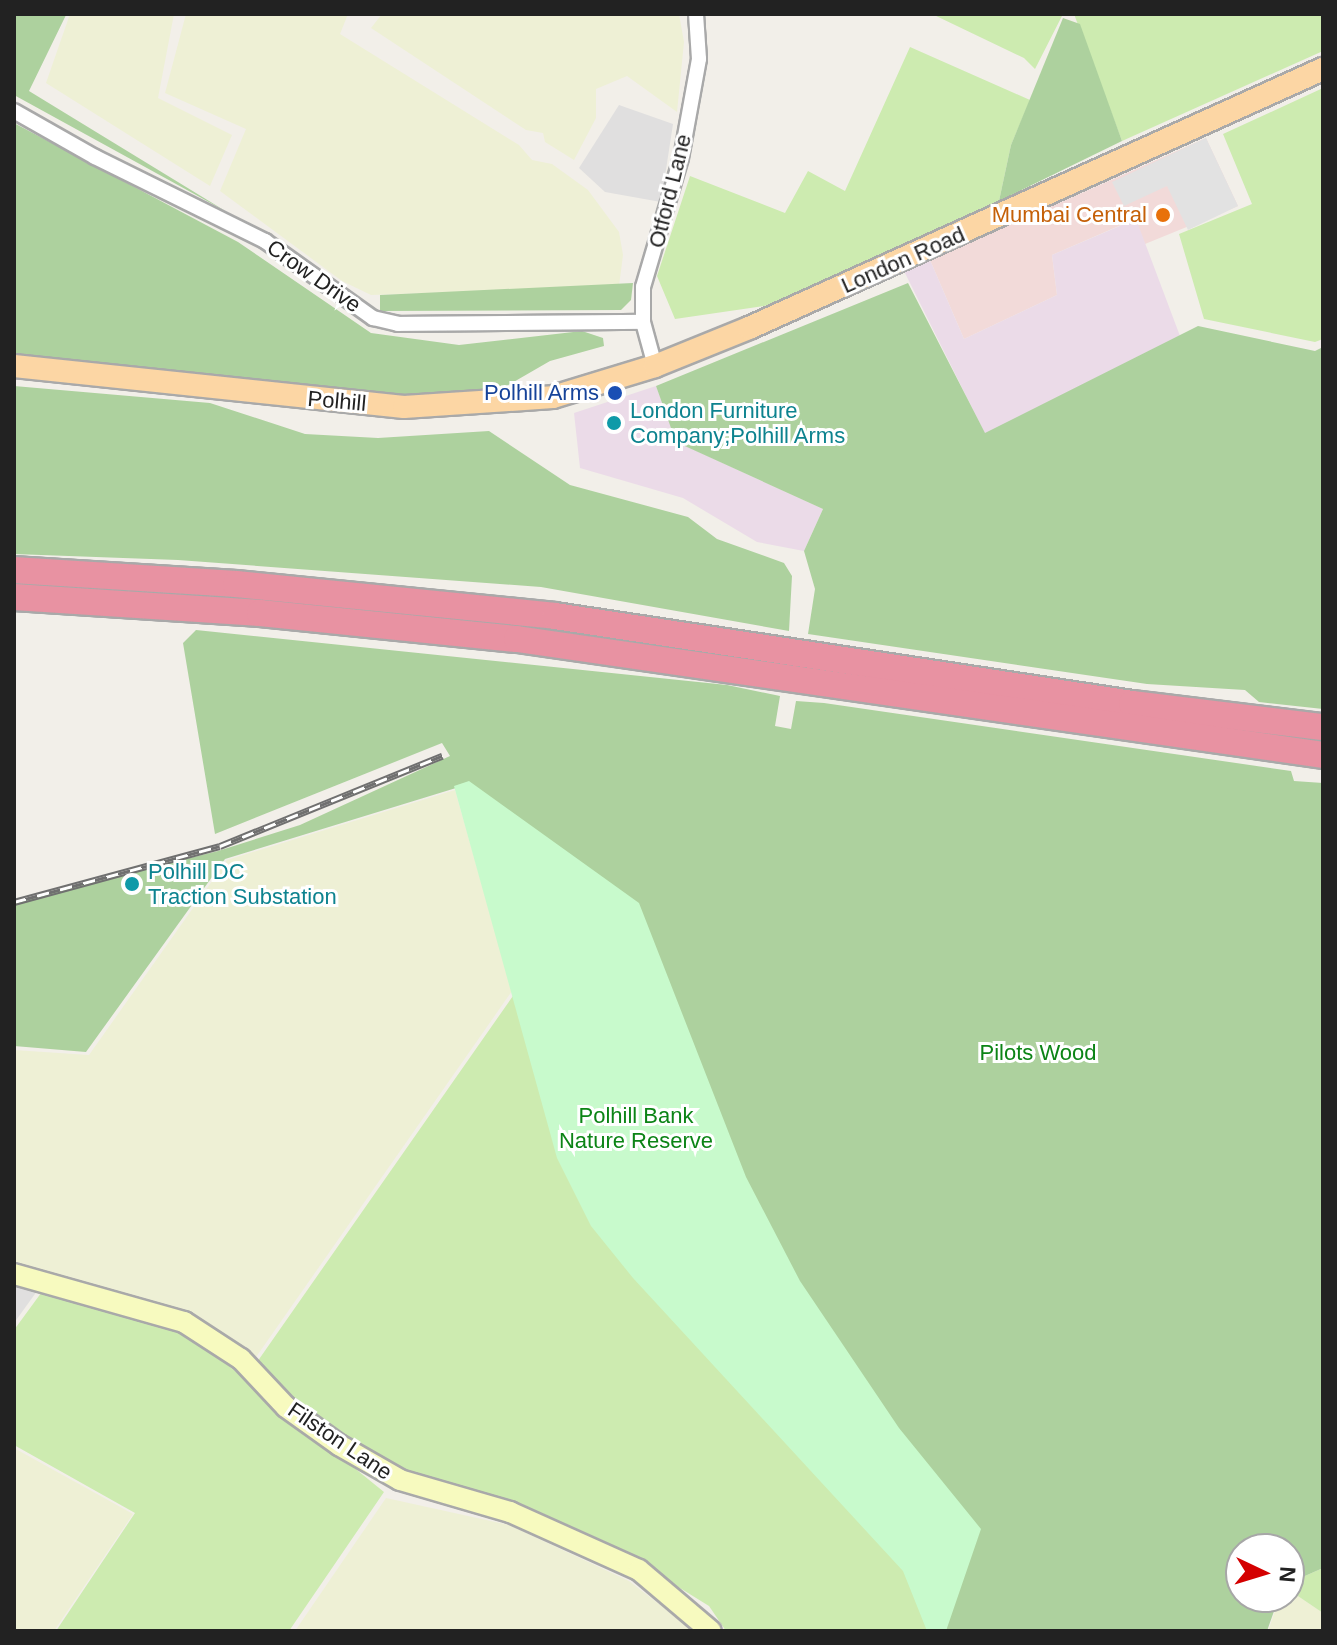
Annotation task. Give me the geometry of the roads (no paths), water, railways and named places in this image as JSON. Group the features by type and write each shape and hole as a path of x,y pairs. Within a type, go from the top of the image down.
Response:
{"highway":[{"path":"14,570 236,584 555,616 1119,702 1323,727"},
{"path":"14,597 272,614 529,641 1323,755"}],"main road":[{"name":"London Road","path":"655,366 880,271 1323,69"},
{"name":"Polhill","path":"14,366 211,391 438,408 553,397 655,366"}],"street":[{"name":"Otford Lane","path":"655,366 643,322 643,287 666,221 696,73 696,14"},
{"name":"Crow Drive","path":"14,111 95,157 265,241 373,318 398,324 643,322"},
{"name":"Filston Lane","path":"14,1274 184,1322 241,1359 286,1407 339,1445 400,1480 510,1512 639,1570 711,1631"}],"railway":[{"path":"14,902 220,846 442,756"}],"place":[{"name":"Mumbai Central","path":"1163,215"},
{"name":"Polhill Arms","path":"615,393"},
{"name":"London Furniture Company;Polhill Arms","path":"614,423"},
{"name":"Polhill DC Traction Substation","path":"132,884"}],"park label":[{"name":"Pilots Wood","path":"1038,1053"},
{"name":"Polhill Bank Nature Reserve","path":"636,1128"}]}
